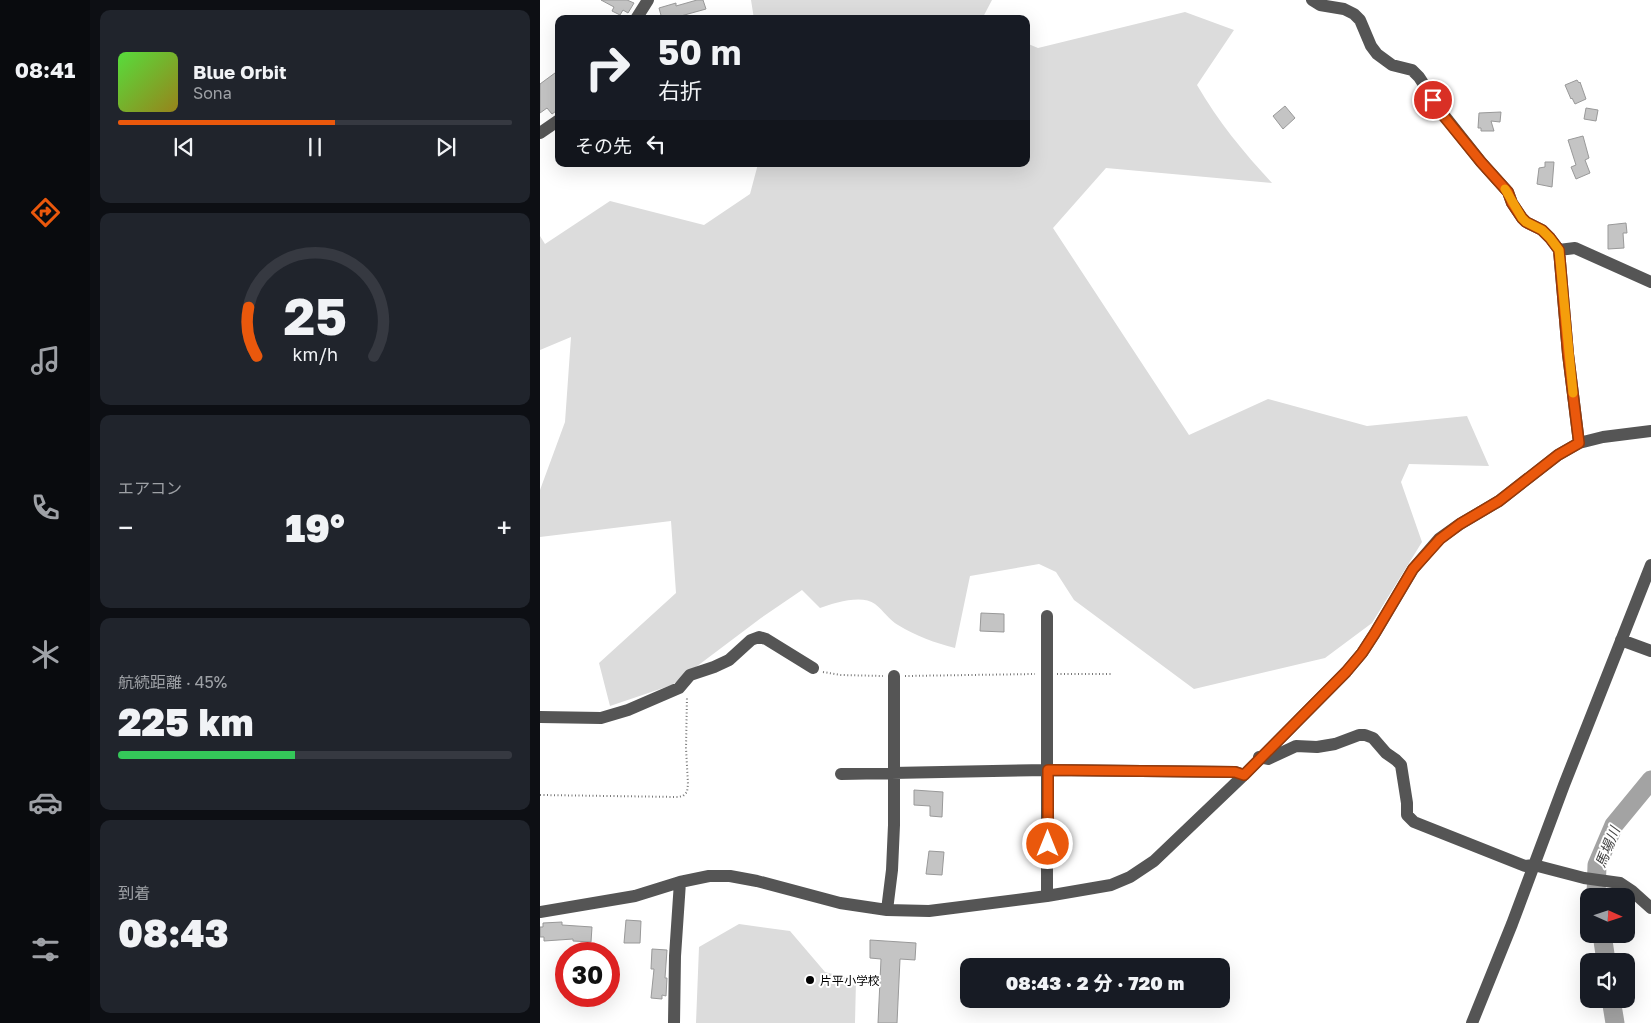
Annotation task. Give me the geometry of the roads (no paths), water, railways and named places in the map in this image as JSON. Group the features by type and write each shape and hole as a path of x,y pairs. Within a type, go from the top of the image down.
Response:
{"street":[{"path":"639,15 648,0"},
{"path":"1312,0 1320,5 1344,9 1354,14 1360,20 1371,46 1377,54 1392,65 1412,70 1420,77 1442,114 1508,192 1512,203 1522,218 1542,230 1559,250 1568,354 1579,443"},
{"path":"540,134 555,123"},
{"path":"1559,250 1575,248 1651,282"},
{"path":"540,912 635,896 680,882 709,876 730,876 757,881 840,903 887,910 930,911 1047,896 1111,885 1130,877 1154,861 1244,775 1346,672 1362,653 1413,569 1440,539 1460,524 1499,501 1558,455 1579,443 1651,431"},
{"path":"1472,1023 1651,565"},
{"path":"1047,616 1047,896"},
{"path":"540,717 594,718 610,716 628,710 679,688 690,675 730,660 752,640 759,637 766,639 814,668"},
{"path":"1621,640 1651,651"},
{"path":"887,910 892,870 895,774 894,676"},
{"path":"1260,757 1268,759 1296,746 1317,747 1336,744 1365,735 1373,738 1386,753 1401,765 1407,802 1407,815 1414,822 1525,866 1534,865 1584,878 1620,883 1651,908"},
{"path":"841,774 1048,770 1235,772 1244,775"},
{"path":"674,1023 675,956 680,882"}],"waterway":[{"name":"馬場川","path":"1596,888 1597,865 1614,825 1651,780"},
{"name":"馬場川","path":"1603,943 1605,953"},
{"name":"馬場川","path":"1612,1008 1615,1023"}],"place":[{"name":"片平小学校","path":"810,980"}]}
